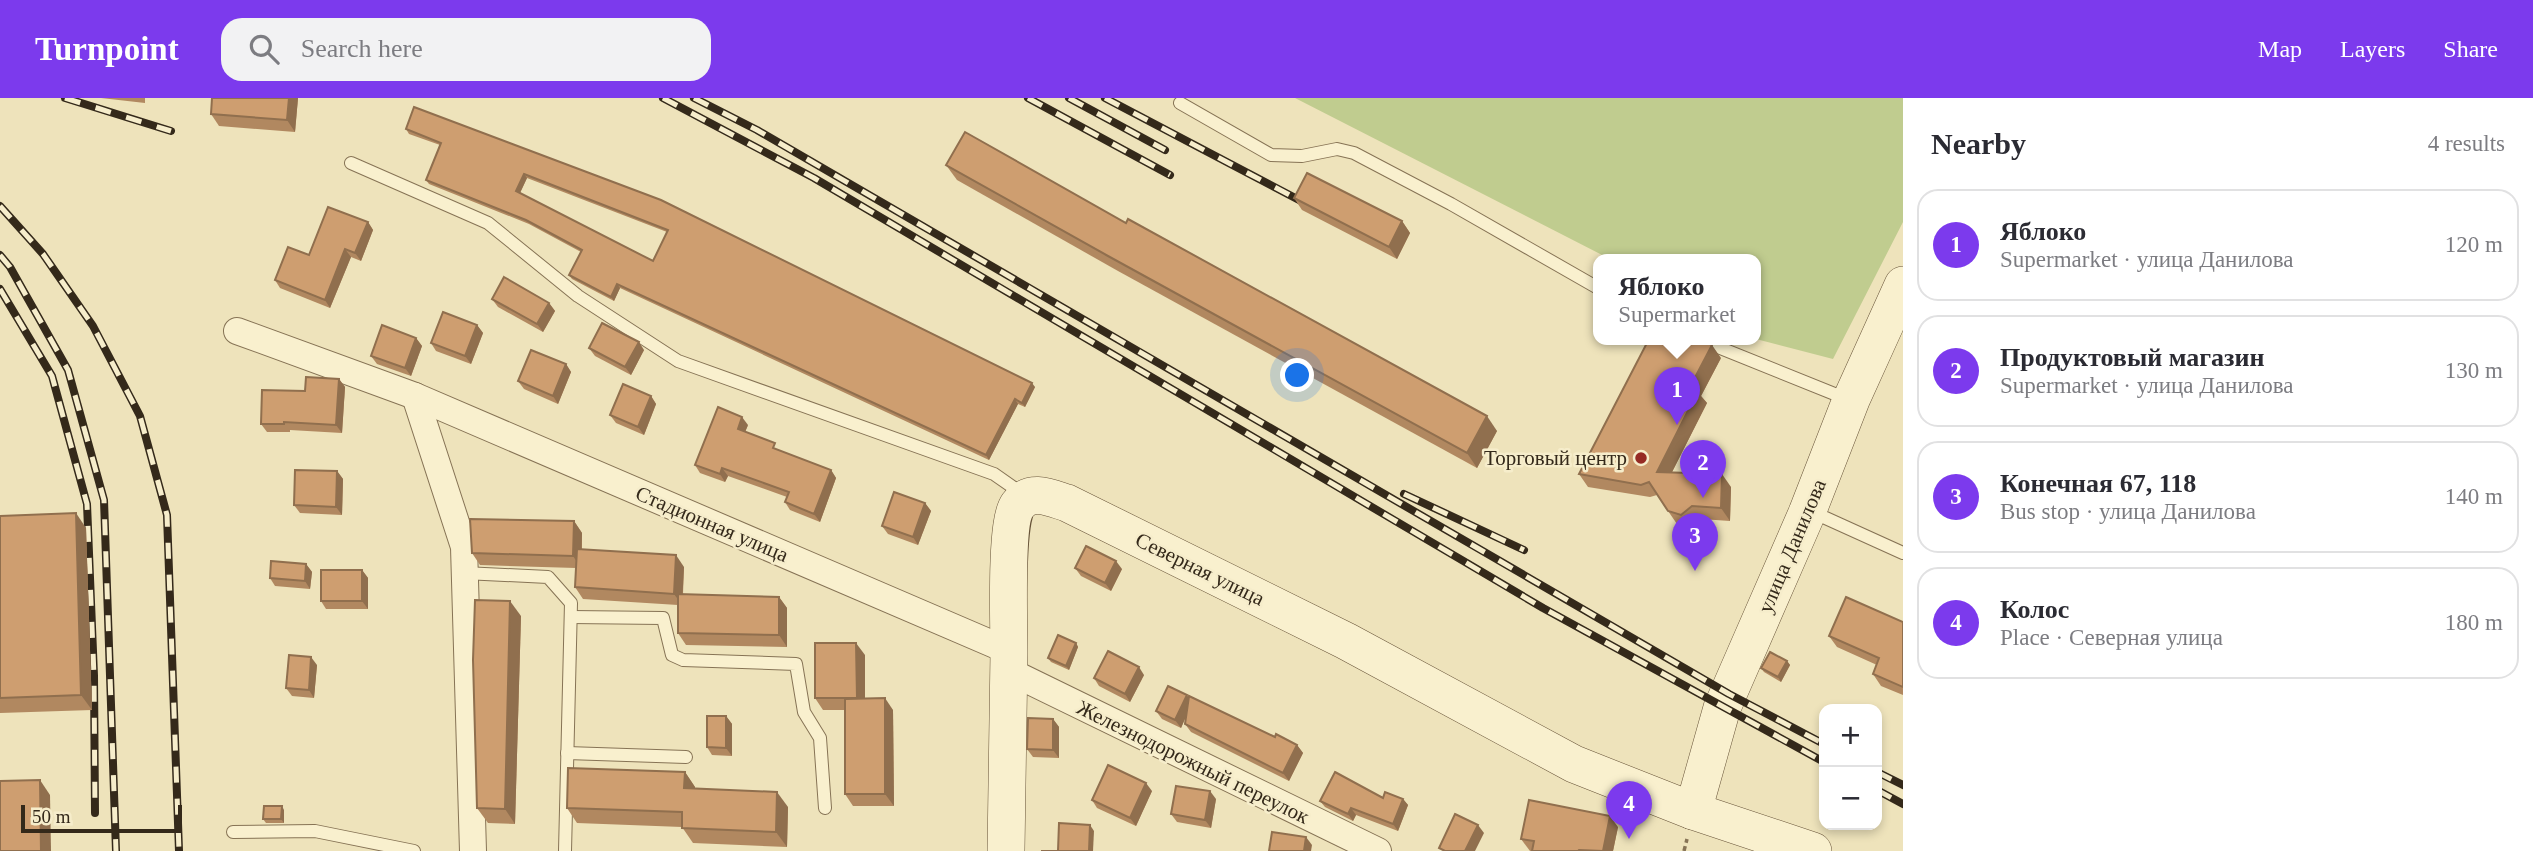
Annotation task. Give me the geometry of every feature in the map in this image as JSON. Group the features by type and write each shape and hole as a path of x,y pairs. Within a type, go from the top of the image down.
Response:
{"street":[{"name":"улица Данилова","path":"1693,811 1722,708 1807,513 1851,400 1903,285"},
{"name":"Стадионная улица","path":"237,331 415,396 1009,661"},
{"path":"415,396 464,547 473,851"},
{"name":"Северная улица","path":"1028,497 1041,494 1067,503 1346,641 1574,764 1693,811 1813,851"},
{"path":"1006,851 1012,518 1018,505 1028,497"},
{"name":"Железнодорожный переулок","path":"1009,661 1351,846 1378,851"}],"lane":[{"path":"1180,103 1270,155 1302,156 1337,149 1354,153 1451,204 1593,285"},
{"path":"351,163 488,223 578,296 678,361 994,474 1028,497"},
{"path":"1713,345 1851,400"},
{"path":"1807,513 1819,515 1903,553"},
{"path":"464,573 548,577 571,603 565,851"},
{"path":"571,617 663,618 672,654 684,660 796,664 804,712 820,738 825,808"},
{"path":"567,753 686,757"},
{"path":"233,832 315,831 414,851"}],"green space":[{"path":"1295,98 1903,98 1903,222 1833,359 1761,340 1761,254 1600,254"}],"building":[{"path":"212,98 289,98 287,120 211,114"},
{"path":"414,107 661,200 1032,383 1022,403 1015,399 986,455 617,284 611,297 569,275 582,250 526,220 426,180 441,143 406,129","holes":["524,174 668,230 653,261 516,191"]},
{"path":"965,132 1126,223 1128,219 1487,416 1467,453 946,165"},
{"path":"1307,173 1402,221 1389,247 1294,198"},
{"path":"328,207 368,222 355,253 345,249 325,300 275,280 288,247 309,255"},
{"path":"504,277 549,303 537,324 492,299"},
{"path":"443,312 477,325 465,356 431,343"},
{"path":"602,323 639,342 625,367 589,348"},
{"path":"382,325 416,338 405,368 371,356"},
{"path":"1646,345 1712,345 1690,387 1698,391 1657,472 1722,474 1721,508 1692,506 1681,515 1668,511 1649,482 1641,485 1579,474"},
{"path":"531,350 566,364 553,396 518,381"},
{"path":"306,377 339,379 336,425 284,422 261,424 262,390 305,391"},
{"path":"623,384 651,396 638,427 610,415"},
{"path":"718,407 742,417 738,429 775,443 773,448 831,470 814,514 785,502 789,492 722,468 720,474 695,465"},
{"path":"295,470 337,471 336,507 294,505"},
{"path":"894,492 925,503 913,537 882,526"},
{"path":"76,513 81,695 0,698 0,516"},
{"path":"470,519 574,521 573,556 472,553"},
{"path":"1086,546 1116,561 1105,583 1075,568"},
{"path":"577,549 676,555 674,594 575,587"},
{"path":"271,561 306,564 305,581 270,578"},
{"path":"321,570 362,570 362,601 321,601"},
{"path":"678,594 779,597 779,635 678,633"},
{"path":"1846,597 1903,622 1903,687 1873,674 1879,658 1829,636"},
{"path":"475,600 510,601 505,809 477,808 473,660"},
{"path":"1058,635 1076,643 1066,666 1048,658"},
{"path":"815,643 856,643 857,698 815,698"},
{"path":"1108,651 1139,667 1125,694 1094,678"},
{"path":"1770,652 1787,661 1778,677 1761,668"},
{"path":"289,655 311,657 309,690 286,688"},
{"path":"1168,686 1187,695 1175,720 1156,711"},
{"path":"1189,696 1297,745 1283,773 1185,724"},
{"path":"885,698 885,794 845,794 845,699"},
{"path":"707,716 726,716 726,748 707,747"},
{"path":"1028,718 1053,719 1053,750 1027,749"},
{"path":"1108,765 1146,783 1130,818 1092,800"},
{"path":"568,768 685,772 684,788 777,792 776,832 682,828 682,812 567,808"},
{"path":"1335,772 1383,798 1385,792 1403,799 1393,824 1351,808 1348,814 1320,801"},
{"path":"40,780 41,851 0,851 0,781"},
{"path":"1176,786 1210,791 1205,820 1171,814"},
{"path":"1529,800 1610,816 1603,851 1532,851 1534,841 1521,839"},
{"path":"264,806 282,806 281,819 263,819"},
{"path":"1455,814 1478,825 1465,851 1445,851 1439,848"},
{"path":"1059,823 1090,825 1089,851 1058,851"},
{"path":"1272,832 1306,837 1304,851 1269,851"}],"railway":[{"path":"65,98 171,131"},
{"path":"663,98 814,178 1543,608 1819,759"},
{"path":"694,98 757,130 1729,694 1819,741"},
{"path":"1028,98 1170,175"},
{"path":"1069,98 1165,150"},
{"path":"1105,98 1301,201"},
{"path":"0,206 43,254 93,326 140,416 167,515 179,851"},
{"path":"0,255 10,267 68,370 104,500 116,851"},
{"path":"0,289 52,376 87,504 94,676 95,813"},
{"path":"1404,494 1524,550"},
{"path":"1882,774 1903,785"},
{"path":"1882,793 1903,804"}],"place":[{"name":"Яблоко","path":"1677,425"},
{"name":"Торговый центр","path":"1641,458"},
{"name":"Продуктовый магазин","path":"1703,498"},
{"name":"Конечная 67, 118","path":"1695,571"},
{"name":"Колос","path":"1629,839"}]}
